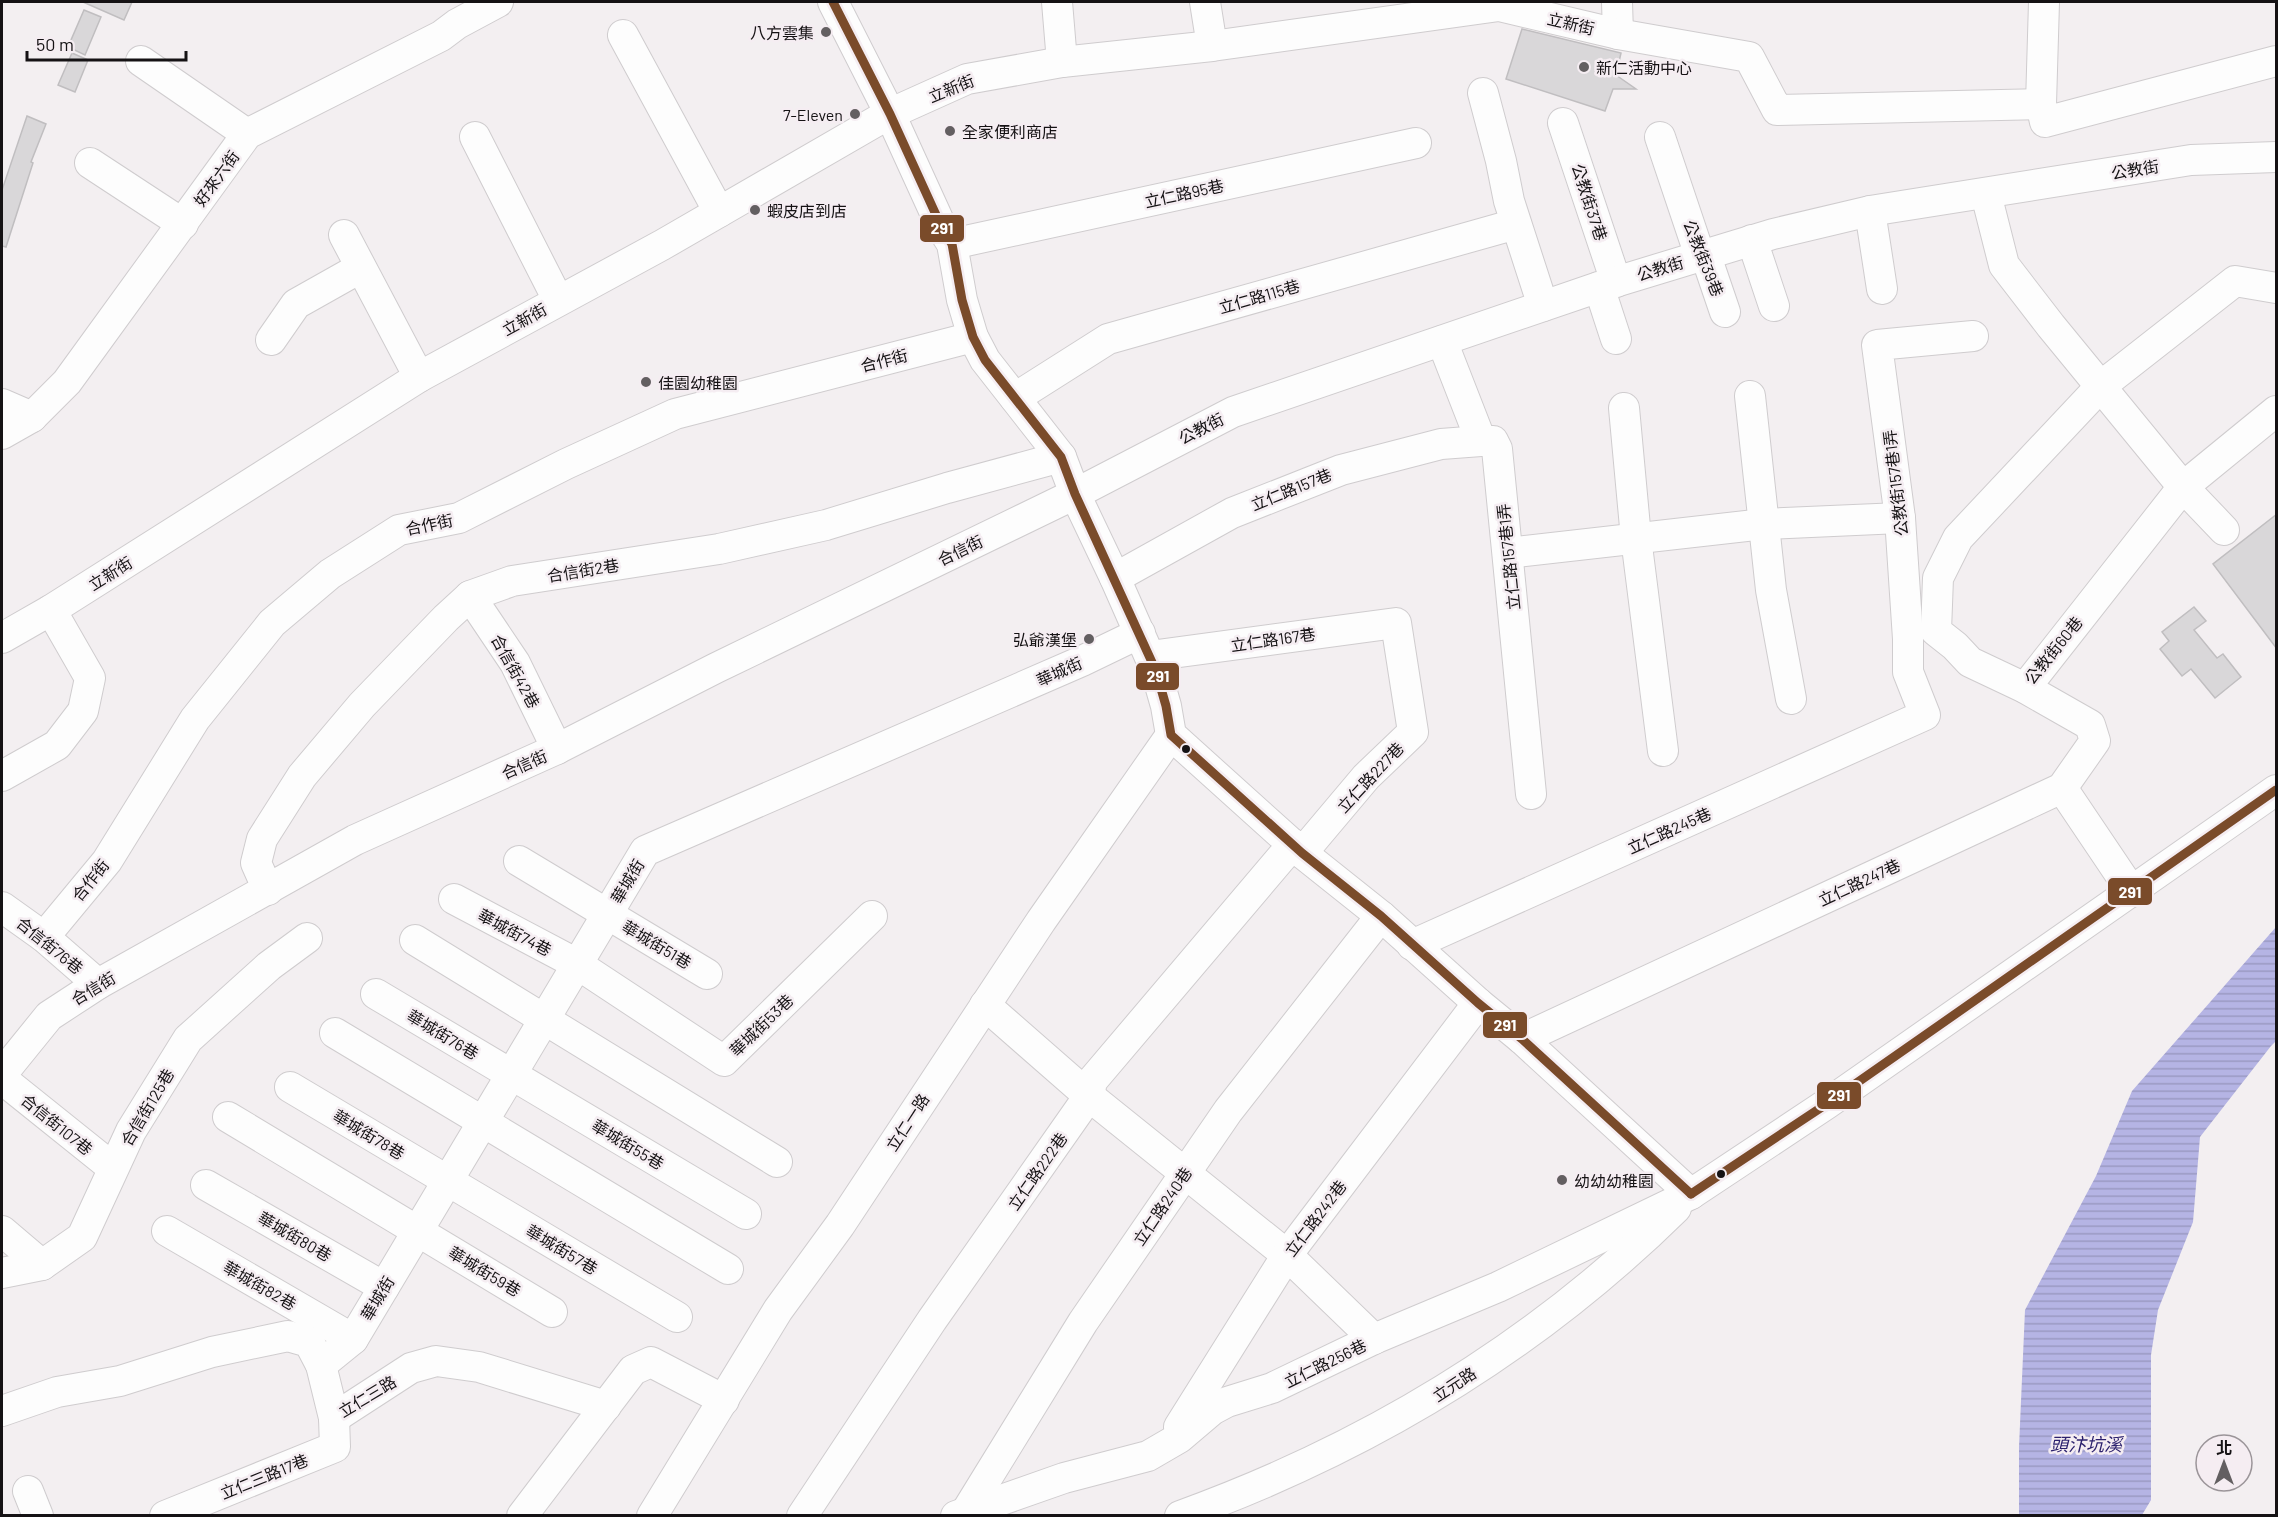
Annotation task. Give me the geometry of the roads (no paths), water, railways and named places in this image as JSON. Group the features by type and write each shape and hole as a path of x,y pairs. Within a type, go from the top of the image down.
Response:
{"street":[{"name":"好來六街","path":"2,434 32,417 67,382 247,134 441,36 453,13 498,2"},
{"path":"833,2 890,114 942,228 952,244 962,300 973,337 985,360 1061,457 1075,494 1145,645 1166,706 1171,735 1298,848 1381,916 1522,1039 1691,1194 1828,1103 2277,790"},
{"path":"1058,2 1062,62"},
{"path":"1205,2 1212,46"},
{"path":"1617,2 1618,34"},
{"path":"2044,2 2041,104 2045,122 2277,61"},
{"name":"立新街","path":"2,638 51,610 419,377 719,212 890,114 967,79 1062,62 1212,46 1360,13 1499,6 1618,34 1749,57 1777,110 2041,104"},
{"path":"623,34 719,212"},
{"path":"141,61 247,134"},
{"path":"1483,93 1509,201 1543,306"},
{"name":"公教街37巷","path":"1563,123 1607,285 1616,339"},
{"path":"475,137 558,300"},
{"name":"公教街39巷","path":"1660,137 1700,256 1709,265 1725,312"},
{"name":"立仁路95巷","path":"952,244 1416,143"},
{"name":"公教街","path":"1075,494 1233,412 1543,306 1752,240 1870,211 2191,159 2277,157"},
{"path":"90,163 183,224"},
{"path":"1986,194 2004,265 2183,487 2224,530"},
{"path":"1870,211 1882,290"},
{"name":"立仁路115巷","path":"1016,398 1108,339 1516,224"},
{"path":"344,235 419,377"},
{"path":"1752,240 1774,306"},
{"path":"271,340 296,304 360,268"},
{"name":"公教街60巷","path":"2277,288 2235,281 2101,386 1958,538 1938,578 1936,631 1970,662 2025,688 2183,487 2277,411"},
{"name":"公教街157巷1弄","path":"1925,715 1908,672 1900,518 1877,345 1974,336"},
{"name":"合作街","path":"44,937 107,861 195,719 272,623 330,574 399,530 459,518 566,464 675,414 973,337"},
{"name":"立仁路157巷1弄","path":"1442,341 1481,441 1492,441 1496,444 1531,794"},
{"path":"1750,396 1771,590 1791,699"},
{"path":"2,404 32,417"},
{"path":"1624,408 1636,538 1663,751"},
{"name":"立仁路157巷","path":"1115,578 1232,513 1341,470 1441,444 1481,441"},
{"name":"合信街2巷","path":"268,890 256,863 262,839 302,776 362,705 470,596 512,581 719,549 826,525 947,488 1061,457"},
{"name":"合信街","path":"2,1074 49,1016 98,984 355,840 557,749 716,668 1075,494"},
{"path":"1508,553 1764,524 1900,518"},
{"name":"合信街42巷","path":"470,596 515,663 557,749"},
{"path":"2,776 57,745 83,711 90,678 51,610"},
{"name":"立仁路167巷","path":"1145,645 1396,623"},
{"name":"立仁路227巷","path":"1298,848 1413,732 1396,623"},
{"name":"華城街","path":"321,1365 352,1339 645,851 1082,661 1145,645"},
{"name":"立仁路247巷","path":"1522,1039 2062,788 2095,741 2090,725 2025,688"},
{"name":"立仁路245巷","path":"1412,945 1925,715"},
{"name":"立仁一路","path":"652,1515 778,1310 840,1225 985,1005 1171,735"},
{"path":"2062,788 2132,892"},
{"name":"立仁路222巷","path":"802,1515 932,1320 1089,1096 1092,1081 1298,848"},
{"name":"華城街51巷","path":"519,861 707,974"},
{"name":"華城街74巷","path":"454,899 577,964"},
{"name":"合信街76巷","path":"5,915 44,937 98,984"},
{"name":"華城街53巷","path":"577,964 724,1061 872,916"},
{"name":"立仁路240巷","path":"961,1514 1083,1322 1227,1111 1381,916"},
{"name":"合信街125巷","path":"2,1273 42,1265 82,1237 130,1131 188,1040 269,966 307,938"},
{"path":"415,940 777,1162"},
{"name":"華城街76巷","path":"375,994 511,1074"},
{"name":"立仁路242巷","path":"1168,1444 1287,1255 1478,1003"},
{"path":"985,1005 1089,1096 1287,1255 1374,1340"},
{"path":"335,1034 728,1269"},
{"name":"華城街55巷","path":"511,1074 746,1214"},
{"name":"合信街107巷","path":"2,1079 113,1168"},
{"name":"華城街78巷","path":"291,1087 448,1181"},
{"name":"華城街59巷","path":"228,1117 552,1312"},
{"name":"華城街57巷","path":"448,1181 677,1317"},
{"name":"華城街80巷","path":"206,1185 384,1287"},
{"name":"立仁路256巷","path":"961,1514 1064,1478 1148,1456 1179,1438 1212,1410 1227,1402 1272,1388 1374,1340 1498,1287 1691,1194"},
{"name":"立元路","path":"1180,1515 1252,1489 1322,1458 1453,1386 1510,1347 1602,1277 1646,1239 1691,1194"},
{"path":"2,1231 42,1265"},
{"name":"華城街82巷","path":"167,1231 352,1339"},
{"name":"立仁三路","path":"2,1411 57,1392 120,1381 212,1352 288,1336 309,1342 321,1365 334,1418 411,1368 436,1361 479,1367 606,1406"},
{"path":"522,1515 633,1370 651,1362 724,1400"},
{"name":"立仁三路17巷","path":"165,1515 335,1447 334,1418"}],"water":[{"name":"頭汴坑溪","path":"2276,927 2276,1041 2200,1137 2193,1222 2158,1310 2151,1355 2151,1500 2142,1515 2019,1515 2019,1447 2025,1310 2096,1176 2132,1091"}],"place":[{"name":"八方雲集","path":"826,32"},
{"name":"新仁活動中心","path":"1584,67"},
{"name":"7-Eleven","path":"855,114"},
{"name":"全家便利商店","path":"950,131"},
{"name":"蝦皮店到店","path":"755,210"},
{"name":"佳園幼稚園","path":"646,382"},
{"name":"弘爺漢堡","path":"1089,639"},
{"name":"幼幼幼稚園","path":"1562,1180"}]}
